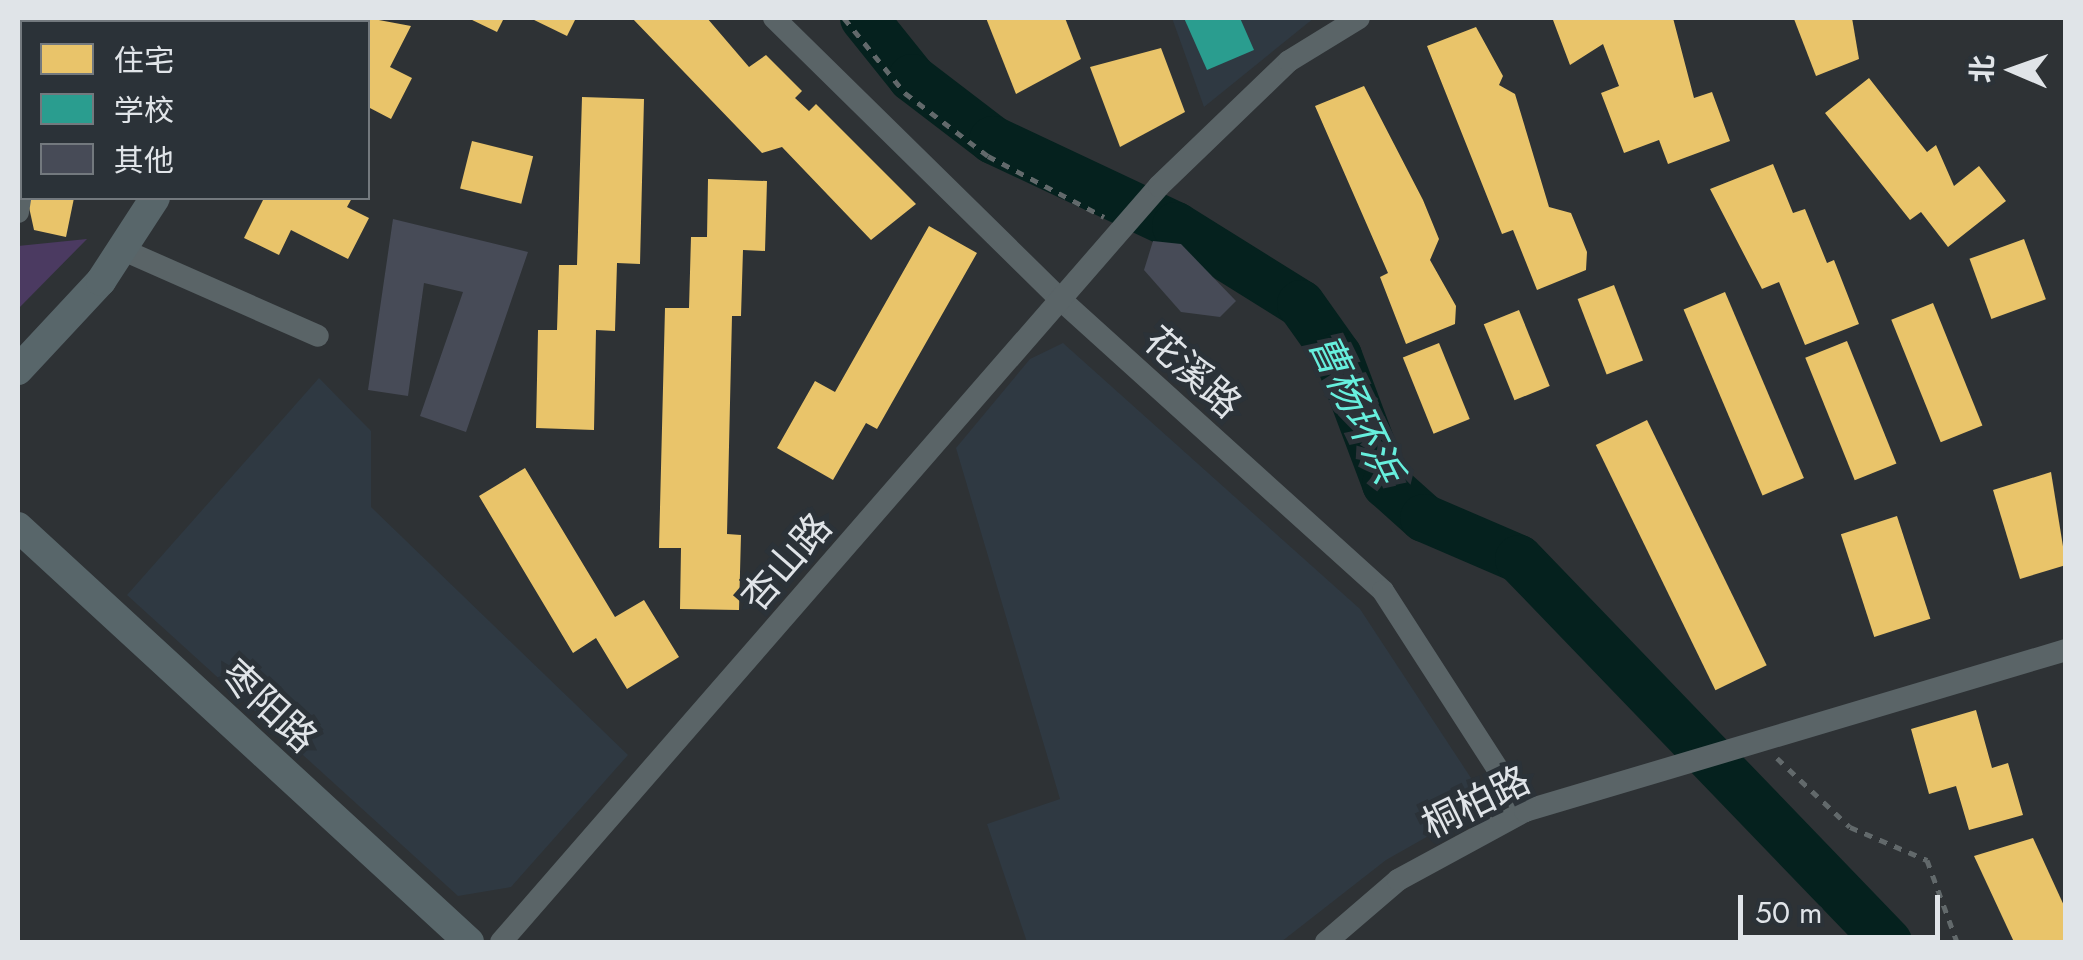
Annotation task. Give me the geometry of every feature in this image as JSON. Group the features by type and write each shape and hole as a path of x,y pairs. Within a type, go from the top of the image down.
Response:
{"street":[{"name":"花溪路","path":"774,18 1060,300 1383,590 1525,811"},
{"name":"杏山路","path":"501,942 1160,186 1289,61 1359,18"},
{"path":"18,370 121,249 154,200"},
{"path":"121,249 318,336"},
{"name":"枣阳路","path":"18,527 468,942"},
{"path":"1762,740 2066,650"},
{"name":"桐柏路","path":"1326,942 1398,880 1525,811 1762,740"}],"path":[{"path":"844,18 905,93 988,156 1123,227"},
{"path":"1762,740 1850,827 1926,860 1956,942"}],"shaded area":[{"path":"1172,18 1314,18 1204,107"},
{"path":"87,239 18,309 18,246"},
{"path":"1063,343 1360,609 1471,778 1462,817 1386,860 1281,942 1027,942 987,824 1060,799 956,448 1030,359"},
{"path":"319,378 371,431 371,507 628,755 511,887 458,896 127,595"}],"building: 住宅":[{"path":"468,18 504,18 497,32"},
{"path":"530,18 576,18 567,36"},
{"path":"632,18 707,18 749,67 766,55 802,91 795,98 809,111 816,104 916,204 871,240 782,147 762,153"},
{"path":"986,18 1065,18 1081,59 1016,94"},
{"path":"1673,18 1694,98 1712,92 1730,141 1668,164 1659,140 1624,153 1601,93 1619,86 1603,44 1570,65 1553,20"},
{"path":"1852,18 1859,59 1816,76 1794,19"},
{"path":"368,20 411,26 390,67 412,78 391,119 370,108"},
{"path":"1476,27 1503,76 1499,85 1515,94 1549,207 1571,213 1587,252 1586,270 1537,290 1513,230 1502,234 1427,46"},
{"path":"1161,48 1185,112 1120,147 1090,67"},
{"path":"1869,78 1927,152 1936,145 1954,186 1979,166 2006,201 1948,247 1921,212 1910,220 1825,113"},
{"path":"1364,86 1423,200 1439,239 1430,260 1456,306 1455,324 1406,344 1380,277 1388,273 1315,106"},
{"path":"582,97 644,99 640,264 617,263 615,331 596,330 594,430 536,428 538,330 557,330 559,265 577,265"},
{"path":"472,141 533,156 521,204 460,189"},
{"path":"1773,164 1793,213 1805,209 1827,263 1834,260 1859,324 1805,345 1779,282 1762,289 1710,189"},
{"path":"708,179 767,181 765,251 743,250 741,316 732,316 727,534 741,535 739,610 680,609 681,548 659,548 665,308 689,308 691,237 707,237"},
{"path":"27,200 74,200 66,237 34,230"},
{"path":"263,200 351,200 347,207 369,218 348,259 291,230 279,255 244,238"},
{"path":"929,226 977,253 877,429 866,423 833,480 777,448 815,381 835,392"},
{"path":"2024,239 2046,299 1991,319 1969,259"},
{"path":"1614,285 1643,361 1607,375 1578,299"},
{"path":"1725,292 1804,478 1763,496 1684,310"},
{"path":"1933,303 1982,425 1941,442 1891,320"},
{"path":"1519,310 1550,386 1514,400 1484,324"},
{"path":"1847,341 1896,463 1855,480 1805,358"},
{"path":"1439,343 1470,419 1434,434 1403,358"},
{"path":"1647,420 1767,665 1715,690 1596,445"},
{"path":"525,468 615,617 644,600 679,657 627,689 596,638 573,653 479,496"},
{"path":"2051,472 2066,565 2020,579 1993,490"},
{"path":"1897,516 1930,619 1874,637 1841,534"},
{"path":"1976,710 1992,768 2008,763 2023,815 1969,830 1956,786 1929,794 1911,729"},
{"path":"2033,838 2066,910 2066,942 2014,942 1974,856"}],"building: 学校":[{"path":"1184,18 1240,18 1254,50 1207,70"}],"building: 其他":[{"path":"393,219 528,252 466,432 420,416 463,292 424,283 408,396 368,390"},
{"path":"1153,241 1181,244 1236,301 1220,317 1181,312 1144,270"}],"waterway":[{"name":"曹杨环浜","path":"864,18 912,78 993,140 1176,226 1301,304 1338,356 1386,484 1424,518 1519,559 1888,942"}]}
